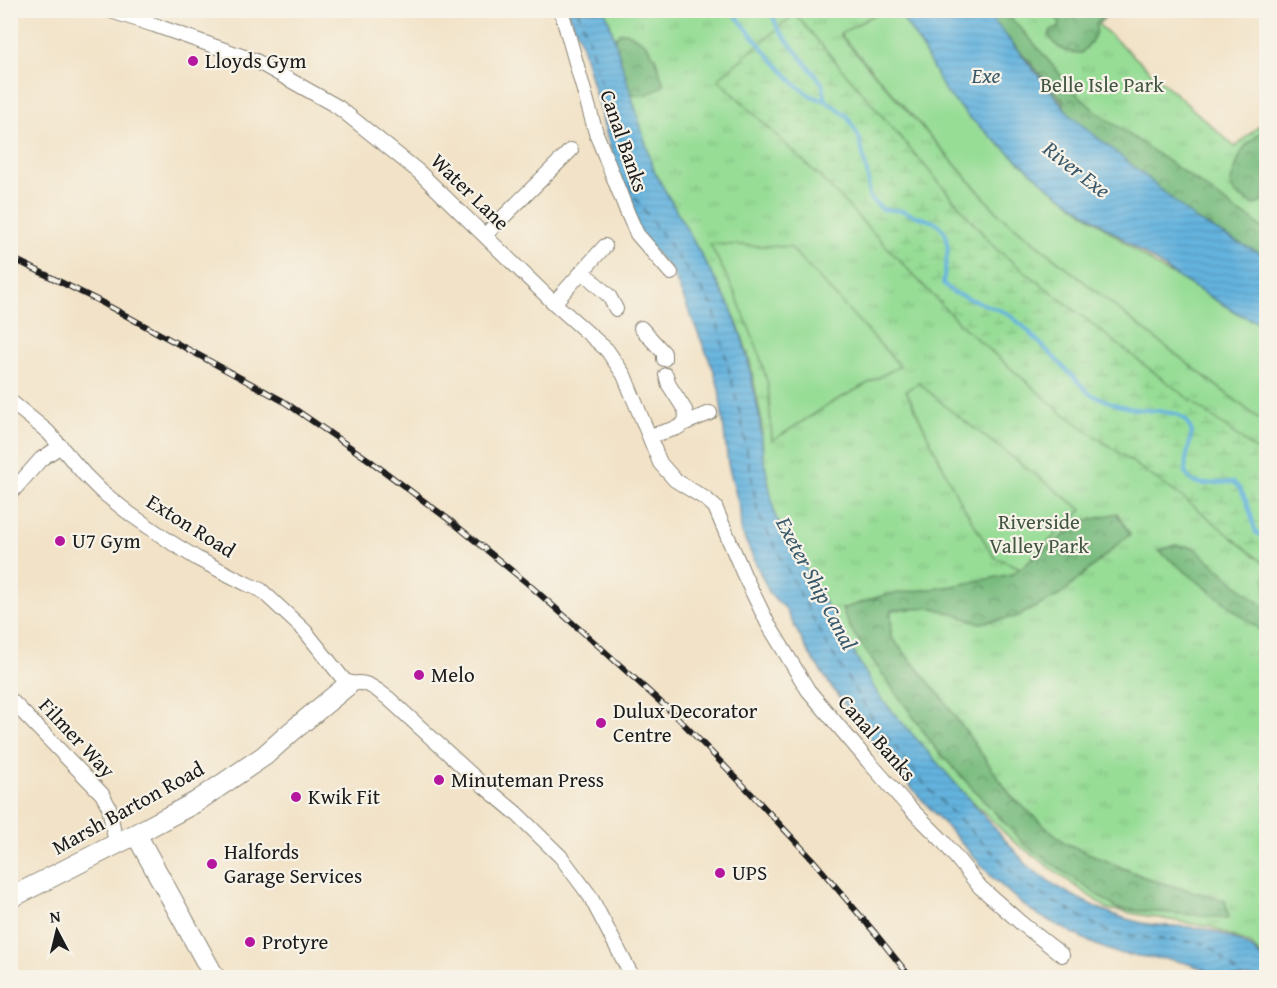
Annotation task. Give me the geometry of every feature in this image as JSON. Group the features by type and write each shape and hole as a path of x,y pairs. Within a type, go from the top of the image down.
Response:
{"street":[{"name":"Water Lane","path":"108,10 256,61 338,107 419,172 554,303 607,350 624,375 660,463 675,480 716,507"},
{"name":"Canal Banks","path":"561,10 596,133 632,224 637,234 671,273"},
{"path":"485,236 571,150"},
{"path":"554,303 605,246"},
{"path":"582,271 609,296 616,309"},
{"path":"641,328 663,353 664,359"},
{"path":"666,375 669,385 685,410 685,423"},
{"name":"Exton Road","path":"10,401 41,426 101,491 130,514 198,559 261,590 305,631 348,685"},
{"path":"650,436 677,428 710,413"},
{"path":"10,494 41,459 60,446"},
{"name":"Canal Banks","path":"716,507 744,575 768,624 808,690 876,770 942,840 980,887 1062,955"},
{"path":"348,685 365,683 388,698 516,813 561,857 590,896 633,978"},
{"name":"Marsh Barton Road","path":"10,898 196,802 264,756 348,685"},
{"name":"Filmer Way","path":"10,699 102,794 109,807 116,844"},
{"path":"136,834 215,978"}],"green space":[{"path":"1053,10 1110,11 1096,23 1095,36 1081,53 1063,50 1049,36 1051,30 1059,28 1060,22 1053,15"},
{"name":"Riverside Valley Park","path":"605,11 881,11 840,35 999,214 1266,424 1266,960 1249,944 1211,927 1108,909 1013,841 886,716 843,648 773,513 763,454 761,418 750,362 741,333 731,308 654,171"},
{"path":"881,11 898,11 970,118 1046,185 1164,271 1237,313 1266,326 1266,424 999,214 840,34"},
{"path":"984,11 1004,11 1076,93 1095,111 1266,231 1266,261 1226,243 1210,225 1191,223 1171,212 1169,196 1161,195 1062,122 1064,101"},
{"name":"Belle Isle Park","path":"988,11 1112,11 1098,24 1235,147 1266,120 1266,249 1073,116"},
{"path":"795,14 995,248 1266,458 1266,565 1186,500 1061,412 960,324 827,184 718,79"},
{"path":"626,32 645,43 655,57 664,85 655,91 637,95 627,91 613,41 619,33"},
{"path":"1266,127 1266,200 1255,205 1236,195 1230,184 1244,148"},
{"path":"710,244 790,247 900,366 833,402 772,441 768,385 758,350 735,293"},
{"path":"919,383 950,410 1082,510 1021,568 994,557 957,496 906,390"},
{"path":"1117,513 1130,534 1060,595 1016,617 980,623 934,608 891,610 891,637 943,699 1012,797 1065,843 1151,880 1225,900 1229,918 1118,909 1025,845 936,749 851,630 842,609 884,595 953,586 1012,574 1082,522"},
{"path":"1175,545 1193,547 1266,608 1266,635 1159,551"}],"water":[{"name":"Exeter Ship Canal","path":"568,11 605,11 654,171 731,308 742,338 759,414 763,454 775,516 879,696 1027,865 1039,874 1081,900 1127,919 1149,924 1203,929 1231,938 1249,947 1266,962 1266,977 1223,977 1186,963 1117,953 1094,944 1023,905 993,878 880,752 831,686 807,650 785,608 770,594 741,531 740,510 728,464 719,389 714,371 673,273 637,231 611,166 612,154 581,42"},
{"name":"Exe","path":"898,11 986,11 1072,117 1196,220 1266,256 1266,326 1237,313 1176,276 1046,185 970,118 945,91 921,46"}],"waterway":[{"path":"731,10 796,85 811,96 826,101 847,116 859,137 868,177 869,197 882,209 903,211 937,223 945,232 948,249 943,283 952,292 1007,313 1024,327 1090,394 1117,405 1176,414 1186,420 1192,432 1185,473 1193,482 1204,484 1233,482 1245,498 1256,533 1266,537"},
{"path":"771,10 777,27 822,83 826,101"}],"ferry route":[{"path":"577,10 587,34 634,196 713,306 741,418 758,514 826,643 873,719 927,787 1026,886 1112,934 1208,944 1242,978"}],"railway":[{"path":"10,257 101,302 283,401 369,460 452,522 527,583 677,717 812,859 911,978"}],"place":[{"name":"Lloyds Gym","path":"193,61"},
{"name":"U7 Gym","path":"60,541"},
{"name":"Melo","path":"419,675"},
{"name":"Dulux Decorator Centre","path":"601,723"},
{"name":"Minuteman Press","path":"439,780"},
{"name":"Kwik Fit","path":"296,797"},
{"name":"Halfords Garage Services","path":"212,864"},
{"name":"UPS","path":"720,873"},
{"name":"Protyre","path":"250,942"}],"water label":[{"name":"River Exe","path":"1077,169"}]}
